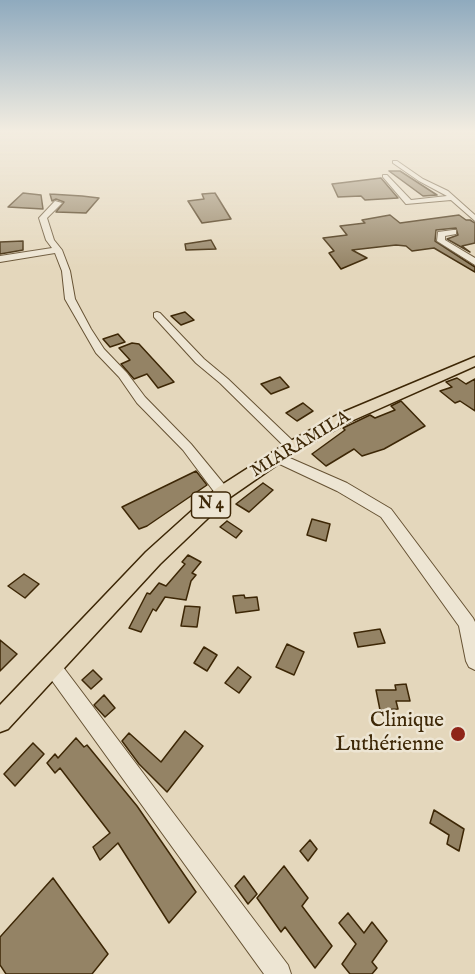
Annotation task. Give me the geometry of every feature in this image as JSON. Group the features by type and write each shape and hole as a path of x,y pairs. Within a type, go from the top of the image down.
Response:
{"main road":[{"name":"MIARAMILA","path":"0,721 153,558 223,493 292,447 344,418 475,360"}],"street":[{"path":"385,176 410,202 453,198"},
{"path":"416,176 453,198 475,219"},
{"path":"58,203 44,218 50,240 58,250 66,271 70,299 100,351 123,375 141,400 187,447 223,493"},
{"path":"453,232 441,234 441,241 475,262"},
{"path":"0,259 58,250"},
{"path":"157,315 200,361 292,447"},
{"path":"276,457 342,487 386,513 467,622 475,661"},
{"path":"51,665 279,974"}],"building":[{"path":"396,176 408,176 437,195 423,196"},
{"path":"381,178 398,198 365,200 361,196 338,197 332,184"},
{"path":"23,193 41,195 43,209 8,207"},
{"path":"215,193 231,219 202,223 188,201 204,199 202,194"},
{"path":"50,194 99,198 86,213 56,212 64,202 56,199 52,201"},
{"path":"390,215 400,223 459,215 475,223 475,243 462,246 470,252 447,239 458,235 456,228 436,230 435,241 475,267 475,272 434,248 412,251 406,246 396,245 352,250 367,258 341,269 329,253 334,251 323,238 347,235 340,226 365,223 362,220"},
{"path":"211,240 216,249 186,250 185,244"},
{"path":"23,241 23,250 0,254 0,242"},
{"path":"185,312 194,320 181,325 171,316"},
{"path":"118,334 125,342 110,347 103,339"},
{"path":"132,343 139,344 174,382 158,388 147,374 134,379 121,364 130,360 119,348"},
{"path":"280,377 289,387 271,394 261,384"},
{"path":"457,378 466,384 475,379 475,411 460,401 455,403 440,391 452,387 446,382"},
{"path":"401,401 425,426 384,449 362,456 354,449 326,466 312,454 345,430 343,428 370,415 375,418 395,410 391,406"},
{"path":"303,403 313,411 297,421 286,413"},
{"path":"196,471 207,485 147,526 139,529 122,507"},
{"path":"263,483 273,490 249,512 236,504"},
{"path":"312,519 330,524 326,541 307,535"},
{"path":"227,521 242,531 236,538 220,527"},
{"path":"188,555 201,562 192,573 196,575 191,581 186,600 165,597 156,611 153,609 141,632 129,628 147,593 150,594 159,583 166,586 185,564 182,562"},
{"path":"24,574 39,584 25,598 8,586"},
{"path":"244,595 245,598 257,597 259,610 236,613 233,596"},
{"path":"185,606 200,607 197,627 181,626"},
{"path":"380,629 385,643 358,647 354,633"},
{"path":"0,640 17,654 0,671"},
{"path":"287,644 304,652 294,675 276,667"},
{"path":"204,647 217,655 207,671 194,663"},
{"path":"238,667 251,677 239,693 225,683"},
{"path":"93,670 102,679 91,689 82,680"},
{"path":"406,684 410,701 396,701 398,709 380,710 376,690 396,690 395,685"},
{"path":"104,695 115,708 105,717 94,705"},
{"path":"185,731 203,746 167,792 139,764 122,741 129,733 161,762"},
{"path":"76,738 84,747 87,745 137,806 196,892 169,923 118,843 100,860 93,847 110,833 60,768 55,773 47,763 55,754 58,758"},
{"path":"33,743 44,754 15,786 4,774"},
{"path":"434,810 464,829 459,851 447,844 449,835 430,823"},
{"path":"310,840 317,849 308,861 300,851"},
{"path":"284,866 308,898 302,906 332,946 315,968 285,927 281,932 257,898"},
{"path":"244,876 257,894 248,904 235,886"},
{"path":"53,878 108,954 92,974 6,974 0,965 0,937"},
{"path":"348,913 364,933 372,922 387,941 372,962 377,968 372,974 350,974 342,964 356,944 339,923"}],"place":[{"name":"Clinique Luthérienne","path":"458,734"}]}
